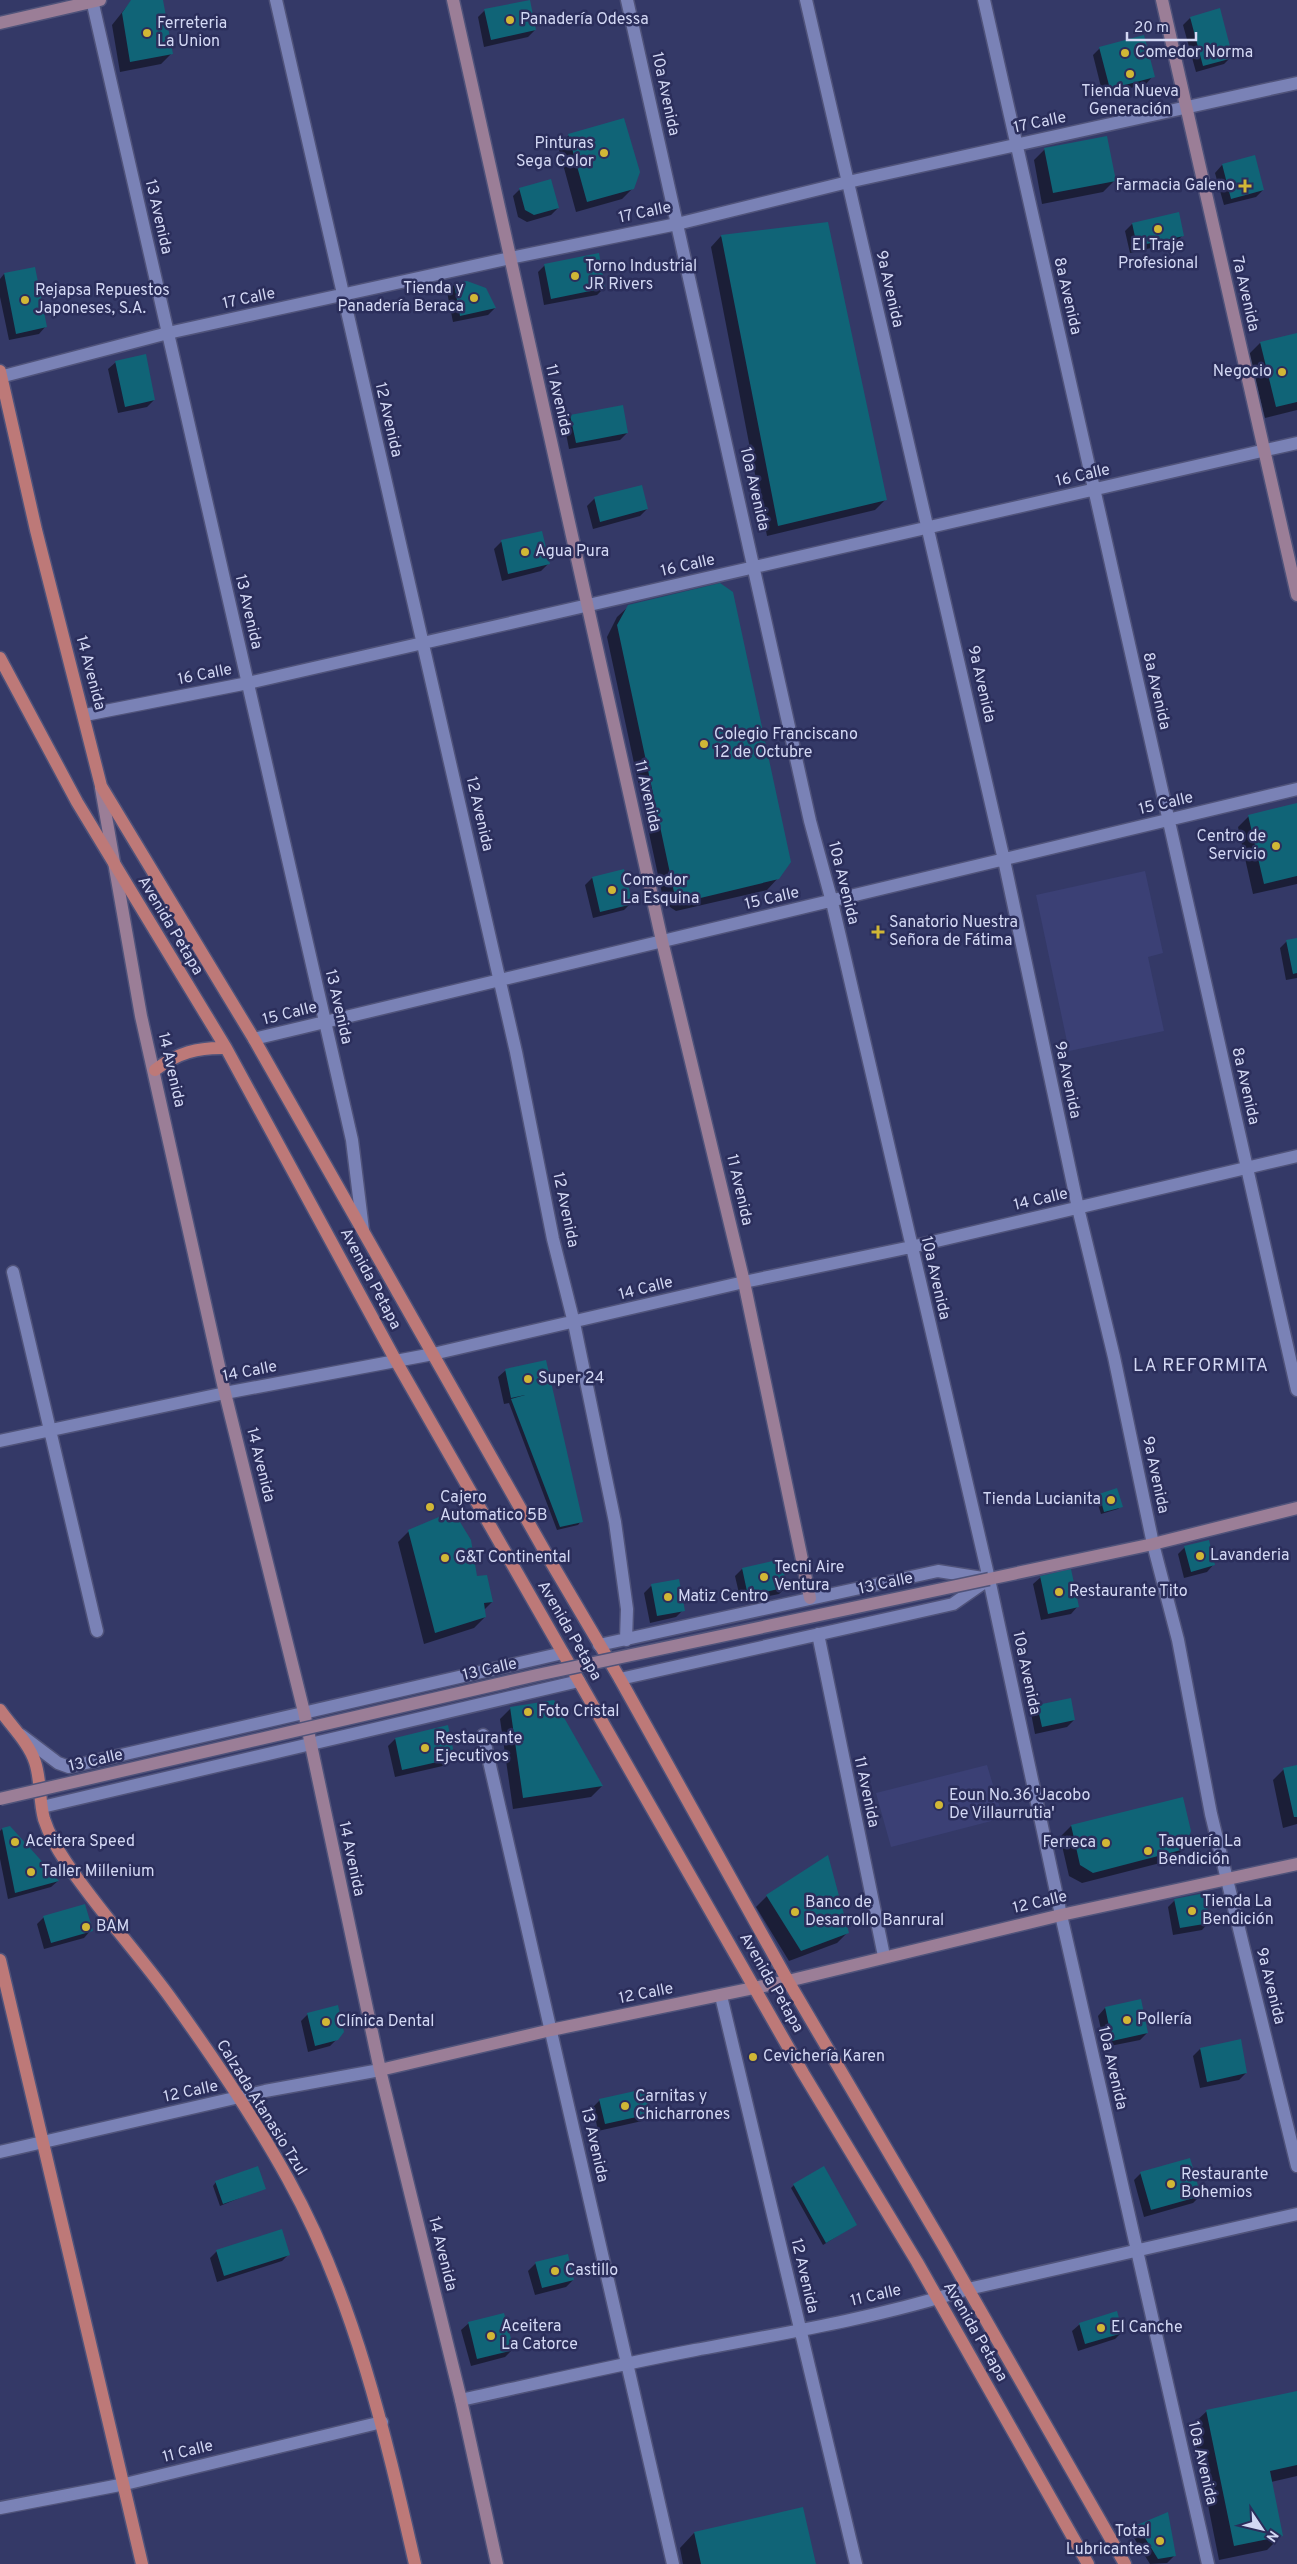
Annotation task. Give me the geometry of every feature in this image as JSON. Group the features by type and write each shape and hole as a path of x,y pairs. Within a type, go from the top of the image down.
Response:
{"main road":[{"name":"11 Avenida","path":"453,0 662,941 744,1282 810,1598"},
{"name":"7a Avenida","path":"1162,0 1297,595"},
{"path":"0,22 95,1"},
{"name":"14 Avenida","path":"0,375 36,530 101,786 141,1016 155,1070 225,1393 304,1712 309,1745 380,2070 461,2400 497,2564"},
{"name":"Avenida Petapa","path":"0,658 77,802 226,1048 396,1362 562,1653 756,1988 803,2073 937,2299 1088,2564"},
{"name":"Avenida Petapa","path":"101,786 254,1039 598,1645 620,1679 788,1981 968,2288 1125,2564"},
{"path":"155,1070 170,1059 188,1051 226,1048"},
{"name":"13 Calle","path":"0,1799 537,1675 1152,1544 1297,1508"},
{"name":"Calzada Atanasio Tzul","path":"0,1710 30,1750 35,1760 42,1807 52,1838 67,1863 172,2001 238,2098 289,2180 322,2253 354,2334 382,2422 415,2564"},
{"name":"12 Calle","path":"380,2070 551,2030 788,1981 884,1956 1061,1915 1297,1864"},
{"path":"0,1960 142,2564"}],"street":[{"name":"12 Avenida","path":"276,0 500,980 553,1239 574,1323 615,1522 627,1610 626,1640"},
{"name":"10a Avenida","path":"628,0 677,224 756,567 810,821 832,902 989,1579 1061,1915 1208,2564"},
{"name":"9a Avenida","path":"806,0 838,148 848,182 929,528 1004,860 1078,1208 1114,1357 1152,1544 1178,1640 1211,1814 1297,2166"},
{"name":"8a Avenida","path":"984,0 1297,1390"},
{"name":"13 Avenida","path":"95,1 168,333 352,1140 363,1233"},
{"name":"17 Calle","path":"0,375 168,333 510,258 677,224 848,182 1297,83"},
{"name":"16 Calle","path":"84,715 248,683 1297,444"},
{"name":"15 Calle","path":"254,1039 832,902 1297,789"},
{"name":"14 Calle","path":"0,1441 225,1393 434,1354 744,1282 912,1247 1297,1156"},
{"path":"13,1272 97,1631"},
{"name":"13 Calle","path":"598,1645 938,1571 989,1579"},
{"name":"13 Calle","path":"620,1679 953,1604 989,1579"},
{"name":"11 Avenida","path":"818,1634 884,1956"},
{"name":"13 Calle","path":"12,1728 58,1763 70,1767 562,1653"},
{"name":"13 Calle","path":"42,1807 579,1681"},
{"name":"13 Avenida","path":"483,1734 673,2564"},
{"name":"12 Avenida","path":"720,1996 856,2564"},
{"name":"12 Calle","path":"0,2152 238,2098 380,2070"},
{"name":"11 Calle","path":"461,2400 628,2363 800,2330 937,2299 968,2288 1297,2214"},
{"name":"11 Calle","path":"0,2508 124,2484 382,2422"}],"shaded area":[{"path":"1145,871 1163,953 1148,957 1164,1031 1069,1051 1036,895"},
{"name":"Eoun No.36 'Jacobo De Villaurrutia'","path":"987,1765 1003,1818 891,1847 876,1793"}],"building":[{"name":"Ferreteria La Union","path":"131,0 163,0 173,54 130,62 122,13"},
{"name":"Panadería Odessa","path":"530,0 536,30 491,40 484,9"},
{"path":"1220,8 1233,58 1203,66 1190,17"},
{"path":"1144,35 1155,77 1110,89 1099,47"},
{"name":"Pinturas Sega Color","path":"624,118 640,172 634,189 587,202 568,134"},
{"path":"1107,136 1116,181 1053,193 1044,148"},
{"path":"1255,155 1264,190 1231,199 1222,164"},
{"path":"551,179 559,208 534,215 525,210 519,188"},
{"name":"El Traje Profesional","path":"1179,212 1184,236 1137,246 1132,223"},
{"path":"828,222 887,500 778,526 721,235"},
{"name":"Torno Industrial JR Rivers","path":"599,253 605,288 551,299 544,264"},
{"name":"Rejapsa Repuestos Japoneses, S.A.","path":"35,267 47,327 16,334 4,273"},
{"name":"Tienda y Panadería Beraca","path":"467,281 486,288 496,308 460,316 454,284"},
{"name":"Negocio","path":"1297,333 1297,402 1276,407 1260,342"},
{"path":"146,354 155,400 125,407 115,361"},
{"path":"623,405 628,433 576,443 570,415"},
{"path":"642,485 648,509 600,522 594,497"},
{"name":"Agua Pura","path":"542,531 550,564 508,574 501,540"},
{"name":"Colegio Franciscano 12 de Octubre","path":"720,583 733,592 791,862 779,879 688,901 674,892 617,625 628,605"},
{"name":"Centro de Servicio","path":"1297,803 1297,876 1264,884 1248,815"},
{"name":"Comedor La Esquina","path":"624,869 633,904 600,912 592,877"},
{"path":"1297,938 1297,973 1293,974 1286,940"},
{"path":"546,1360 583,1522 560,1527 511,1399 525,1395 511,1398 505,1369"},
{"name":"Tienda Lucianita","path":"1117,1488 1123,1507 1104,1512 1099,1494"},
{"name":"G&T Continental","path":"446,1514 460,1522 471,1540 477,1576 487,1575 493,1602 484,1603 486,1617 435,1633 408,1530"},
{"name":"Lavanderia","path":"1209,1540 1215,1565 1191,1572 1184,1546"},
{"name":"Tecni Aire Ventura","path":"781,1559 787,1587 748,1596 742,1568"},
{"name":"Restaurante Tito","path":"1071,1569 1079,1607 1048,1614 1040,1576"},
{"name":"Matiz Centro","path":"679,1579 685,1611 657,1616 651,1584"},
{"path":"1071,1698 1075,1720 1042,1727 1037,1705"},
{"path":"554,1700 603,1786 523,1798 510,1707"},
{"name":"Restaurante Ejecutivos","path":"448,1725 455,1758 402,1770 395,1738"},
{"path":"1297,1765 1297,1817 1294,1817 1283,1768"},
{"path":"1183,1797 1191,1831 1185,1849 1093,1873 1080,1865 1071,1825"},
{"name":"Taller Millenium","path":"10,1826 59,1881 15,1893 2,1828"},
{"path":"828,1855 849,1933 801,1951 766,1895"},
{"name":"Tienda La Bendición","path":"1205,1893 1210,1923 1180,1928 1174,1899"},
{"path":"85,1904 93,1931 51,1943 43,1916"},
{"name":"Pollería","path":"1141,1999 1148,2033 1112,2041 1105,2007"},
{"name":"Clínica Dental","path":"338,2005 344,2032 338,2040 315,2046 307,2013"},
{"path":"1241,2039 1247,2073 1207,2082 1200,2048"},
{"name":"Carnitas y Chicharrones","path":"644,2089 650,2114 605,2124 599,2099"},
{"name":"Restaurante Bohemios","path":"1190,2158 1201,2196 1151,2210 1140,2172"},
{"path":"258,2166 266,2189 223,2204 215,2181"},
{"path":"824,2166 857,2225 826,2243 793,2184"},
{"path":"282,2229 290,2255 224,2276 216,2250"},
{"name":"Castillo","path":"568,2254 574,2280 542,2288 535,2262"},
{"name":"El Canche","path":"1117,2311 1123,2333 1085,2344 1079,2323"},
{"name":"Aceitera La Catorce","path":"504,2313 514,2350 477,2359 468,2322"},
{"path":"1297,2391 1297,2465 1270,2471 1283,2536 1234,2546 1206,2410"},
{"path":"803,2507 816,2564 701,2564 694,2532"},
{"name":"Total Lubricantes","path":"1168,2512 1176,2556 1158,2559 1137,2525"}],"place":[{"name":"Panadería Odessa","path":"510,20"},
{"name":"Ferreteria La Union","path":"147,33"},
{"name":"Comedor Norma","path":"1125,53"},
{"name":"Tienda Nueva Generación","path":"1130,74"},
{"name":"Pinturas Sega Color","path":"604,153"},
{"name":"Farmacia Galeno","path":"1245,186"},
{"name":"El Traje Profesional","path":"1158,229"},
{"name":"Torno Industrial JR Rivers","path":"575,276"},
{"name":"Tienda y Panadería Beraca","path":"474,298"},
{"name":"Rejapsa Repuestos Japoneses, S.A.","path":"25,300"},
{"name":"Negocio","path":"1282,372"},
{"name":"Agua Pura","path":"525,552"},
{"name":"Colegio Franciscano 12 de Octubre","path":"704,744"},
{"name":"Centro de Servicio","path":"1276,846"},
{"name":"Comedor La Esquina","path":"612,890"},
{"name":"Sanatorio Nuestra Señora de Fátima","path":"878,932"},
{"name":"Super 24","path":"528,1379"},
{"name":"Tienda Lucianita","path":"1111,1500"},
{"name":"Cajero Automatico 5B","path":"430,1507"},
{"name":"Lavanderia","path":"1200,1556"},
{"name":"G&T Continental","path":"445,1558"},
{"name":"Tecni Aire Ventura","path":"764,1577"},
{"name":"Restaurante Tito","path":"1059,1592"},
{"name":"Matiz Centro","path":"668,1597"},
{"name":"Foto Cristal","path":"528,1712"},
{"name":"Restaurante Ejecutivos","path":"425,1748"},
{"name":"Eoun No.36 'Jacobo De Villaurrutia'","path":"939,1805"},
{"name":"Aceitera Speed","path":"15,1842"},
{"name":"Ferreca","path":"1106,1843"},
{"name":"Taquería La Bendición","path":"1148,1851"},
{"name":"Taller Millenium","path":"31,1872"},
{"name":"Tienda La Bendición","path":"1192,1911"},
{"name":"Banco de Desarrollo Banrural","path":"795,1912"},
{"name":"BAM","path":"86,1927"},
{"name":"Pollería","path":"1127,2020"},
{"name":"Clínica Dental","path":"326,2022"},
{"name":"Cevichería Karen","path":"753,2057"},
{"name":"Carnitas y Chicharrones","path":"625,2106"},
{"name":"Restaurante Bohemios","path":"1171,2184"},
{"name":"Castillo","path":"555,2271"},
{"name":"El Canche","path":"1101,2328"},
{"name":"Aceitera La Catorce","path":"491,2336"},
{"name":"Total Lubricantes","path":"1160,2541"}],"district":[{"name":"LA REFORMITA","path":"1201,1366"}]}
